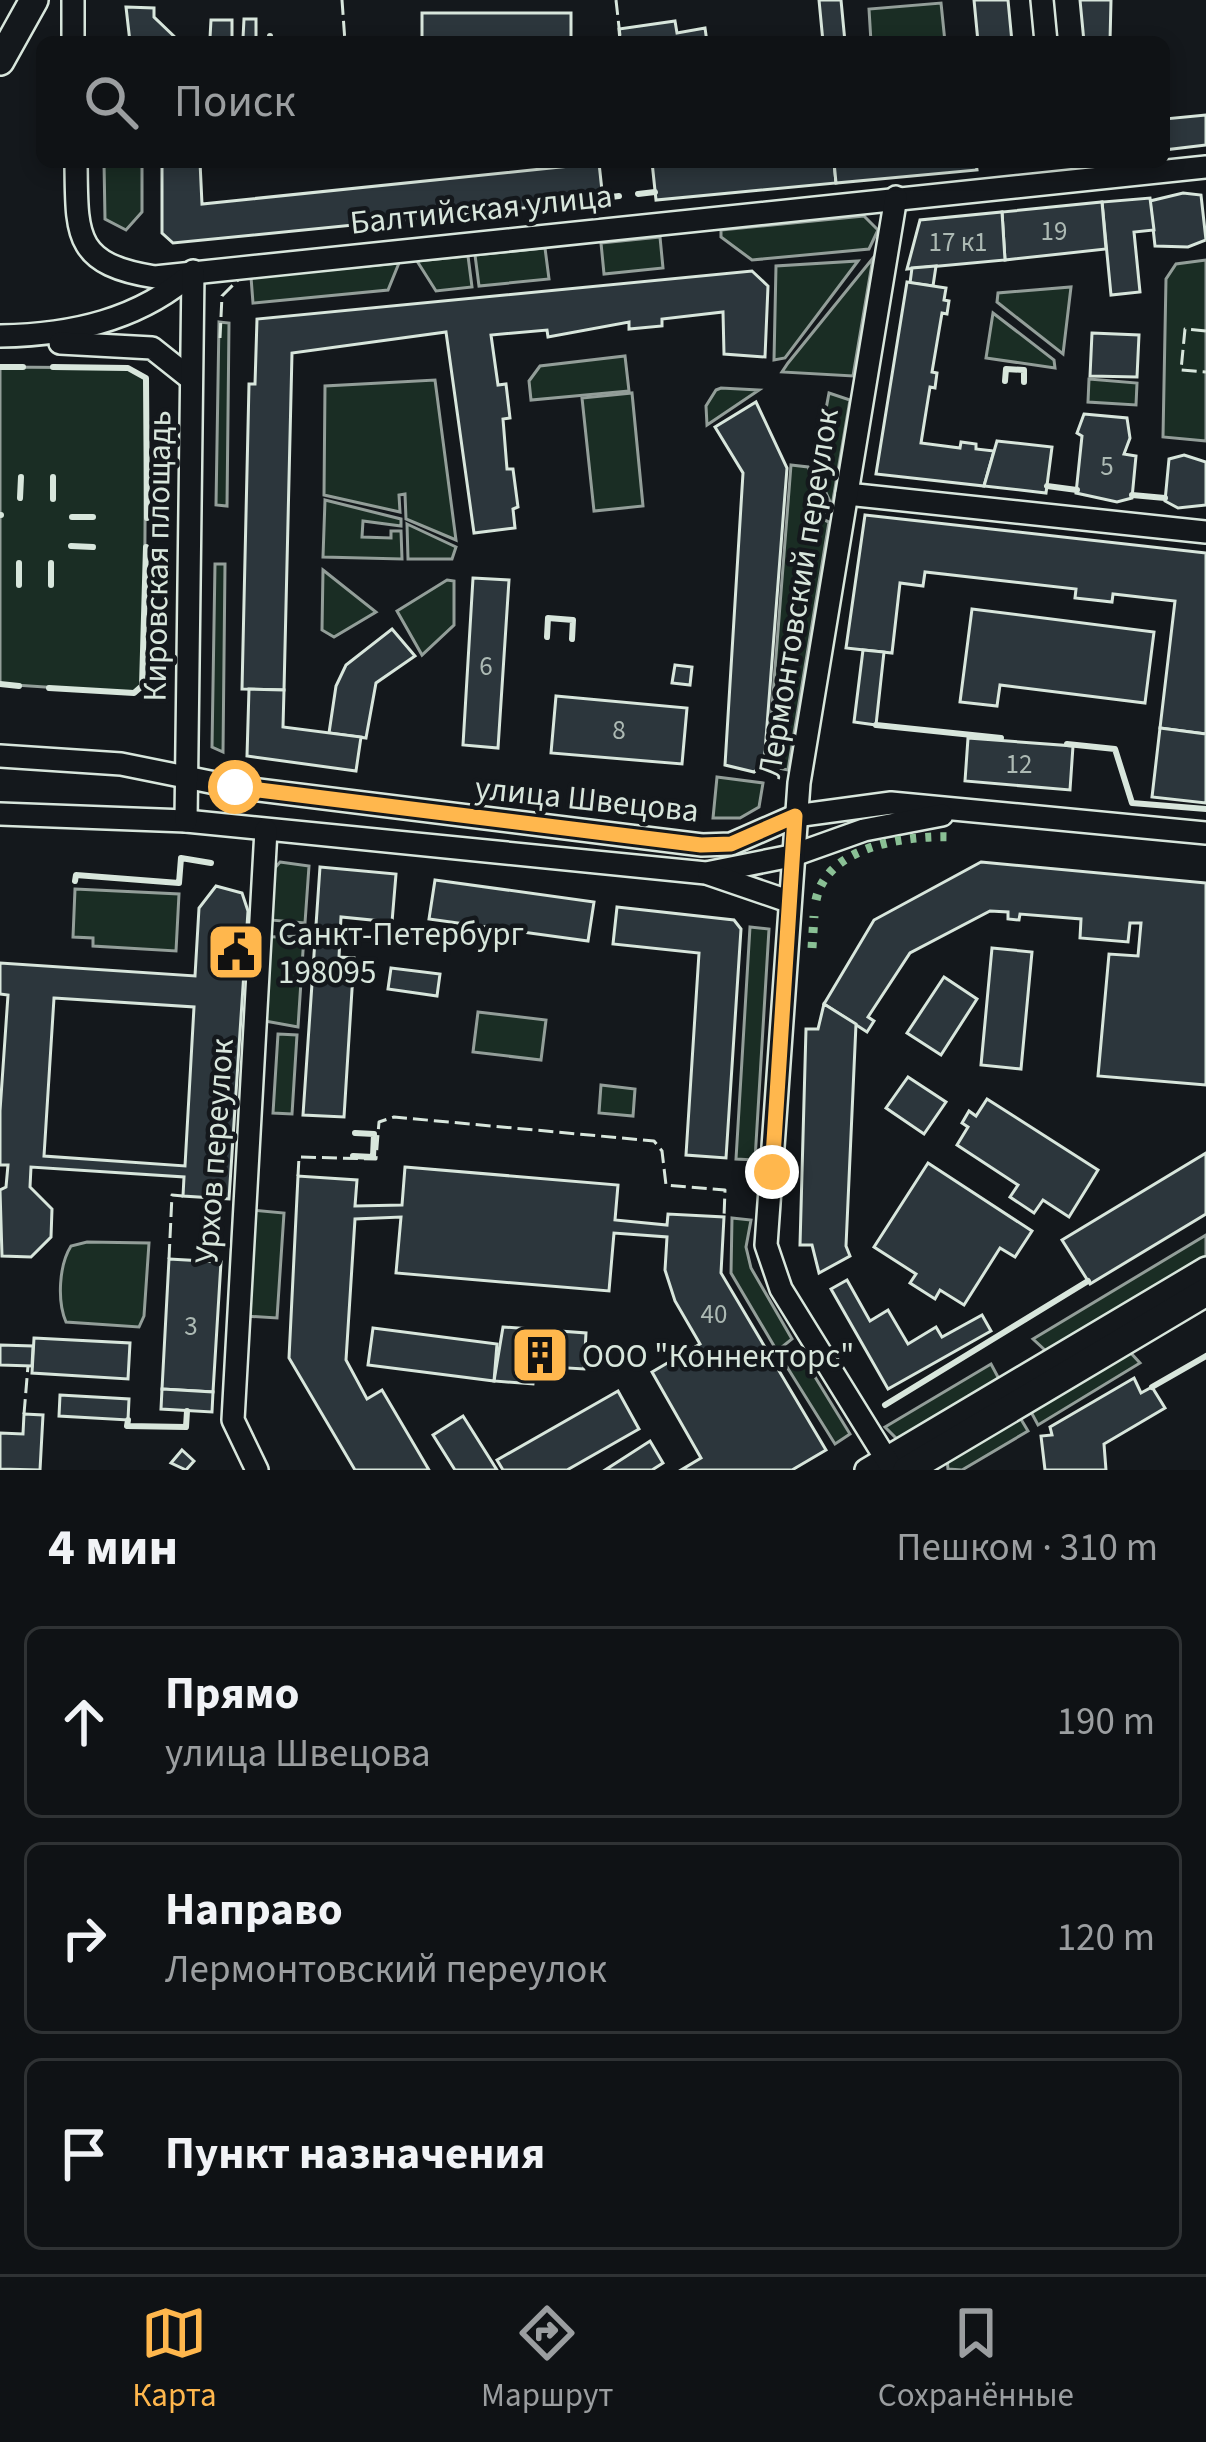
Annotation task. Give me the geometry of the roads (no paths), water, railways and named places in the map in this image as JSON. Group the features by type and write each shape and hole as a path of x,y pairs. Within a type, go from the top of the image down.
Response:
{"main road":[{"path":"0,61 34,0"},
{"path":"888,1467 1206,1292"}],"street":[{"path":"73,0 74,36"},
{"path":"1042,0 1045,36"},
{"name":"Балтийская улица","path":"76,168 77,228 98,260 118,271 155,277 896,197 1059,172 1206,167"},
{"name":"Лермонтовский переулок","path":"888,1467 767,1258 795,816 896,197"},
{"path":"191,380 193,271"},
{"name":"Кировская площадь","path":"6,336 97,326 163,299 193,271"},
{"name":"Кировская площадь","path":"6,336 152,348 191,380 186,821"},
{"path":"848,494 1206,532"},
{"path":"4,755 122,764 187,780"},
{"name":"улица Швецова","path":"187,780 701,845 731,844 795,816 891,803 1206,833"},
{"name":"улица Швецова","path":"0,814 186,821 706,873 791,856 898,822 973,813"},
{"name":"Урхов переулок","path":"257,1470 233,1420 266,830"},
{"path":"706,873 788,901"},
{"path":"888,1467 1206,1268"}],"place":[{"name":"Санкт-Петербург 198095","path":"236,952"},
{"name":"ООО \"Коннекторс\"","path":"540,1355"}]}
